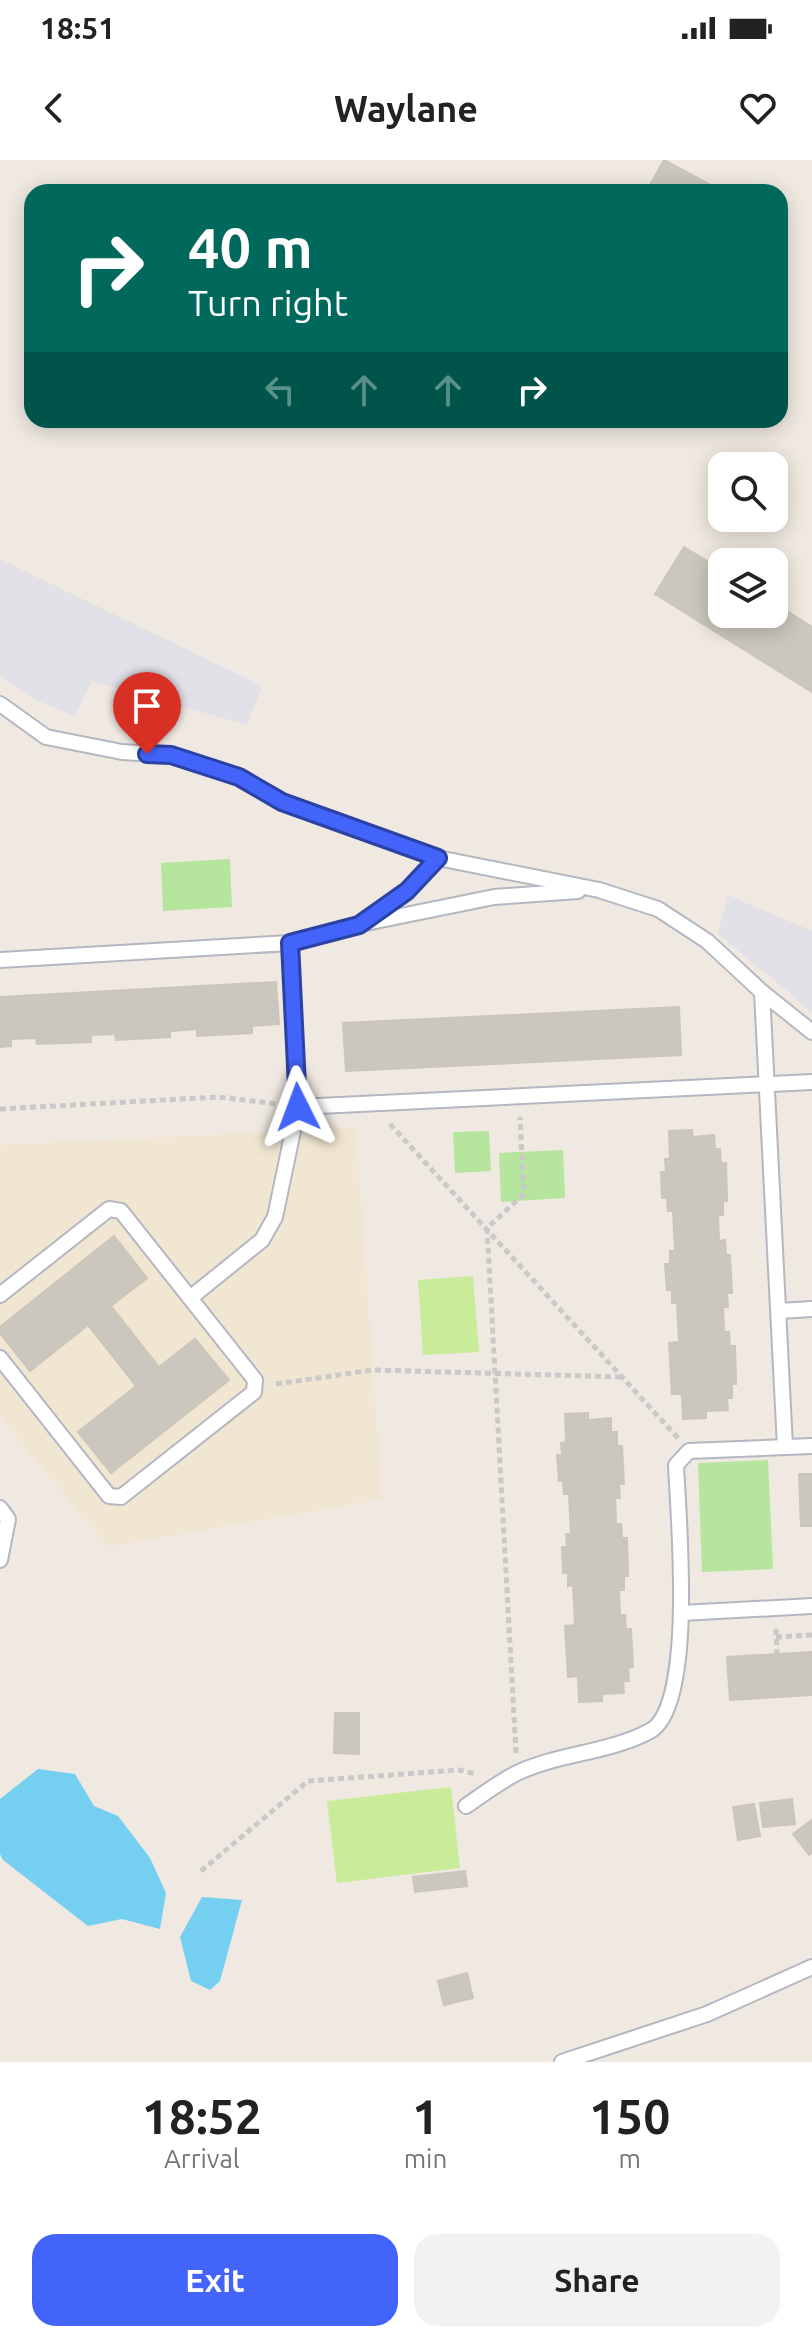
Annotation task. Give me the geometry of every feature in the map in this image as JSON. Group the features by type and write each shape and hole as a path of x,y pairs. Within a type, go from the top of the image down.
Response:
{"lane":[{"path":"0,704 46,737 122,752 171,755 239,777 282,802 438,858 599,890 658,909 707,941 762,992 812,1032"},
{"path":"359,925 407,891 438,858"},
{"path":"0,960 290,943 494,897 599,890"},
{"path":"190,1298 262,1240 275,1217 298,1107 290,943"},
{"path":"762,992 785,1447"},
{"path":"298,1107 812,1082"},
{"path":"0,1295 109,1209 121,1211 255,1380 254,1392 121,1497 109,1496 0,1358"},
{"path":"779,1311 812,1309"},
{"path":"466,1806 517,1773 653,1730 665,1716 676,1678 682,1613 676,1465 689,1451 812,1446"},
{"path":"0,1508 8,1519 0,1560"},
{"path":"682,1613 812,1606"},
{"path":"562,2062 591,2057 707,2014 812,1967"}],"path":[{"path":"487,1228 524,1194 519,1096"},
{"path":"0,1109 218,1097 298,1107"},
{"path":"371,1103 689,1451"},
{"path":"487,1228 517,1773"},
{"path":"255,1380 269,1385 373,1370 623,1377"},
{"path":"776,1637 812,1635"},
{"path":"201,1871 308,1781 459,1770 504,1782"}],"shaded area":[{"path":"0,559 262,686 247,725 92,681 75,716 33,699 0,675"},
{"path":"728,895 812,931 812,1012 718,934"},
{"path":"356,1128 382,1499 108,1547 0,1417 0,1145"}],"green space":[{"path":"230,859 232,907 163,911 161,863"},
{"path":"489,1131 491,1171 455,1173 453,1132"},
{"path":"563,1150 565,1198 501,1202 499,1153"},
{"path":"473,1276 479,1352 423,1355 418,1280"},
{"path":"768,1460 773,1569 702,1572 698,1463"},
{"path":"451,1787 460,1868 337,1883 327,1801"}],"water":[{"path":"38,1769 75,1774 94,1806 118,1816 150,1858 166,1893 160,1929 122,1919 88,1926 3,1860 0,1854 0,1799"},
{"path":"202,1897 242,1900 220,1981 210,1990 191,1981 180,1937"}],"building":[{"path":"664,160 709,184 650,184"},
{"path":"684,547 708,562 708,627 655,594"},
{"path":"788,612 812,627 812,692 709,628 788,628"},
{"path":"276,982 279,1024 252,1026 252,1033 197,1036 197,1029 170,1031 170,1037 116,1040 115,1034 91,1035 91,1042 37,1044 36,1038 11,1039 11,1046 0,1047 0,997"},
{"path":"679,1007 681,1055 346,1071 343,1023"},
{"path":"692,1130 693,1137 714,1135 715,1149 720,1149 721,1163 726,1163 727,1201 723,1201 723,1215 718,1215 719,1241 725,1240 726,1255 730,1255 732,1293 727,1293 728,1307 723,1307 724,1332 729,1332 730,1346 735,1346 736,1384 732,1384 732,1398 727,1398 728,1410 706,1411 706,1418 683,1419 682,1394 672,1394 669,1343 679,1342 677,1303 672,1303 672,1290 667,1290 665,1264 670,1264 670,1251 675,1251 673,1211 668,1211 667,1198 662,1198 661,1172 666,1172 665,1159 670,1159 669,1131"},
{"path":"114,1236 147,1278 111,1306 159,1367 195,1339 229,1380 111,1473 78,1432 136,1386 88,1325 30,1371 0,1333 0,1327"},
{"path":"588,1413 588,1420 611,1418 611,1432 617,1432 617,1446 622,1446 624,1484 619,1484 620,1498 615,1498 616,1524 621,1524 622,1538 627,1538 628,1576 624,1576 624,1590 619,1590 620,1615 625,1615 626,1629 631,1629 633,1667 628,1668 629,1681 623,1681 624,1693 602,1694 602,1701 579,1702 578,1676 568,1677 565,1626 575,1625 573,1585 568,1586 568,1573 563,1573 562,1547 567,1547 566,1534 571,1534 569,1494 564,1494 563,1481 559,1481 557,1455 562,1455 561,1443 566,1442 565,1414"},
{"path":"799,1474 812,1474 812,1526 801,1526"},
{"path":"812,1652 812,1695 730,1700 727,1657"},
{"path":"335,1713 359,1713 359,1754 334,1753"},
{"path":"792,1799 795,1824 763,1827 760,1803"},
{"path":"754,1804 760,1836 738,1840 733,1807"},
{"path":"812,1820 812,1853 809,1855 793,1834"},
{"path":"465,1871 467,1886 415,1892 413,1877"},
{"path":"467,1973 473,1998 444,2005 438,1981"}],"route":[{"path":"147,754 171,755 239,777 282,802 438,858 407,891 359,925 290,943 298,1107"}]}
